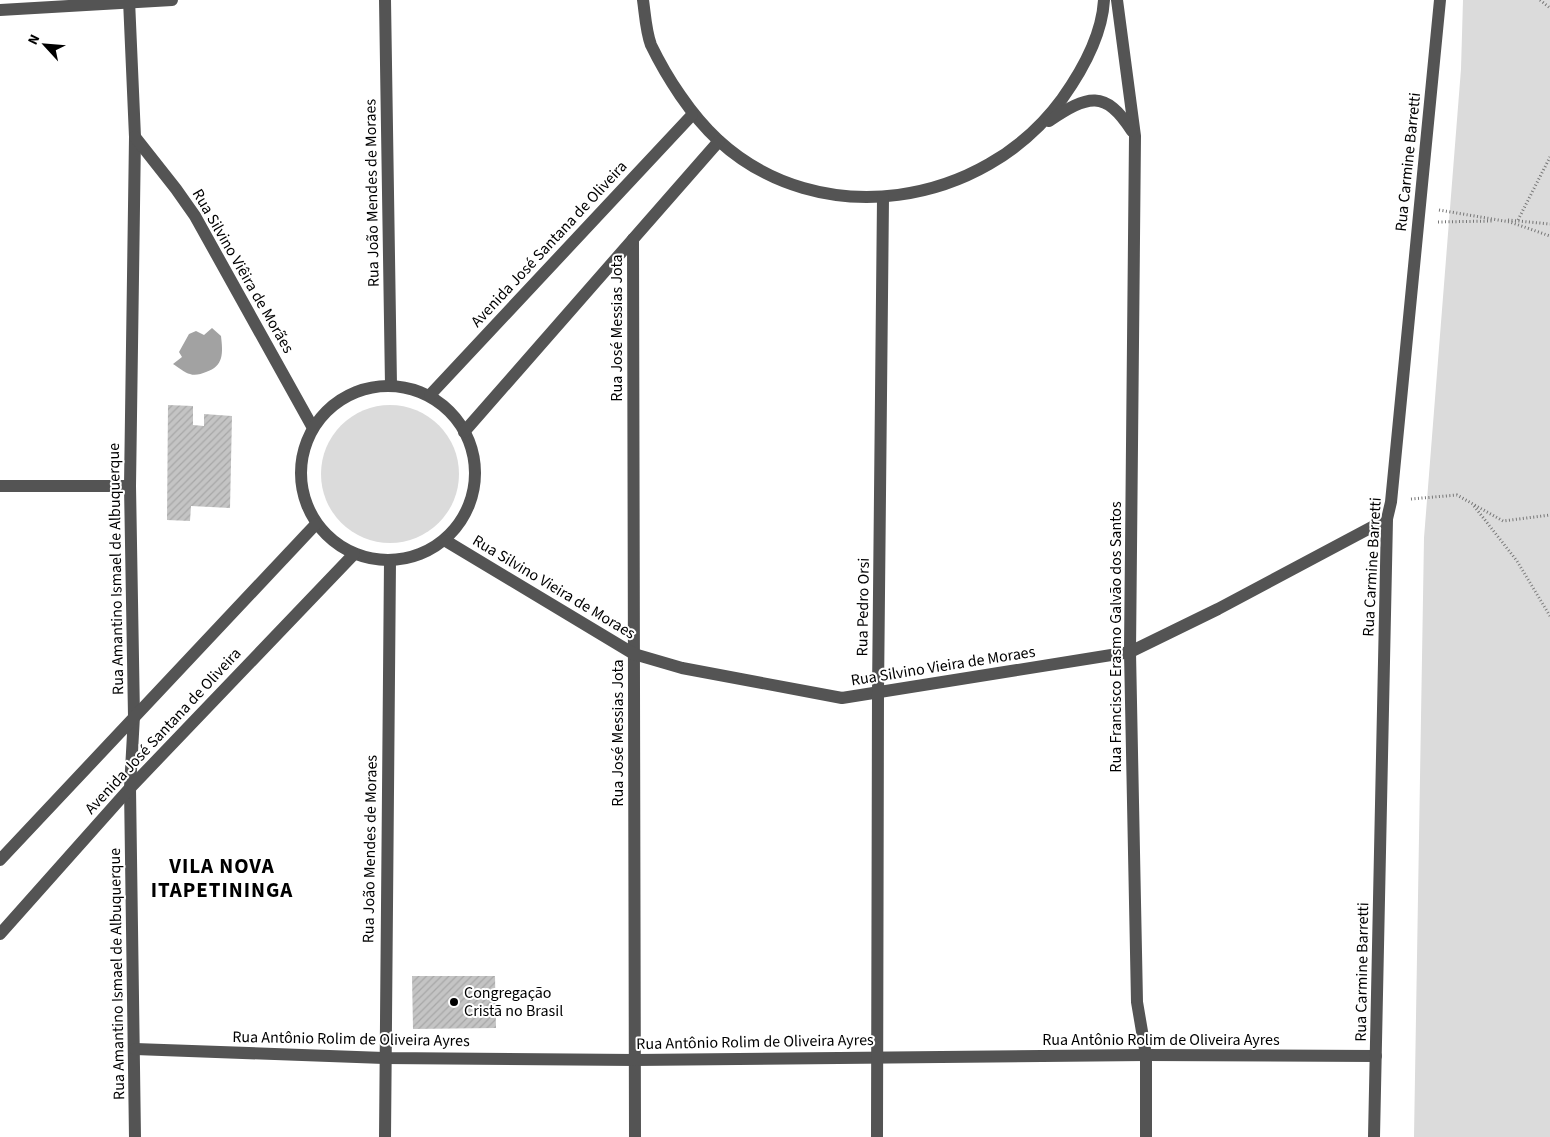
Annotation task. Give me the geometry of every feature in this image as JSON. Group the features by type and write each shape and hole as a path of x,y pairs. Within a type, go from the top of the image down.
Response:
{"street":[{"path":"0,10 172,0"},
{"name":"Rua João Mendes de Moraes","path":"385,0 391,385"},
{"path":"643,0 650,43 692,115 719,142 755,167 796,185 839,196 884,198 943,187 998,161 1045,123 1080,74 1103,17 1104,0"},
{"name":"Rua Francisco Erasmo Galvão dos Santos","path":"1117,0 1135,136 1130,652 1137,1002 1146,1055 1146,1137"},
{"name":"Rua Carmine Barretti","path":"1374,1137 1387,519 1440,0"},
{"name":"Rua Amantino Ismael de Albuquerque","path":"129,2 135,137 130,486 134,716 130,788 135,1137"},
{"path":"1036,130 1072,108 1090,100 1101,100 1115,108 1135,136"},
{"name":"Avenida José Santana de Oliveira","path":"430,395 692,115"},
{"name":"Rua Silvino Viêira de Morães","path":"135,137 195,216 313,428"},
{"path":"464,432 719,142"},
{"name":"Rua Pedro Orsi","path":"877,1137 878,692 884,198"},
{"name":"Rua José Messias Jota","path":"633,239 635,1137"},
{"path":"391,385 430,395 452,412 464,432 476,470 469,505 446,541 412,557 390,560 354,554 333,541 316,524 306,503 300,481 302,458 313,428 321,416 335,403 352,393 371,386 391,385"},
{"path":"0,486 130,486"},
{"name":"Rua Silvino Vieira de Moraes","path":"446,541 634,654 682,668 842,698 1130,652 1218,609 1387,519"},
{"name":"Avenida José Santana de Oliveira","path":"0,860 316,524"},
{"name":"Avenida José Santana de Oliveira","path":"0,934 130,788 354,554"},
{"name":"Rua João Mendes de Moraes","path":"385,1137 384,1058 390,560"},
{"name":"Rua Antônio Rolim de Oliveira Ayres","path":"135,1049 384,1058 636,1060 1146,1055 1376,1056"}],"path":[{"path":"1540,0 1550,8"},
{"path":"1518,220 1550,157"},
{"path":"1419,207 1510,222 1550,236"},
{"path":"1418,222 1518,220 1550,224"},
{"path":"1390,502 1457,495 1470,501 1482,511 1503,521 1550,515"},
{"path":"1470,501 1517,561 1550,616"}],"shaded area":[{"path":"1463,0 1550,0 1550,1137 1414,1137 1424,538 1461,69"},
{"path":"212,328 221,336 222,353 216,366 204,373 194,375 173,364 182,357 179,352 189,334 196,331 204,335"},
{"path":"390,405 416,410 439,425 454,448 459,474 454,500 439,523 416,538 390,543 364,538 341,523 326,500 321,474 326,448 341,425 364,410"}],"building":[{"path":"168,405 193,406 193,425 204,426 204,414 232,416 230,508 191,506 190,521 167,520"},
{"name":"Congregação Cristã no Brasil","path":"412,976 495,976 496,1028 413,1029"}],"place":[{"name":"Congregação Cristã no Brasil","path":"454,1002"}],"district":[{"name":"VILA NOVA ITAPETININGA","path":"222,878"}]}
